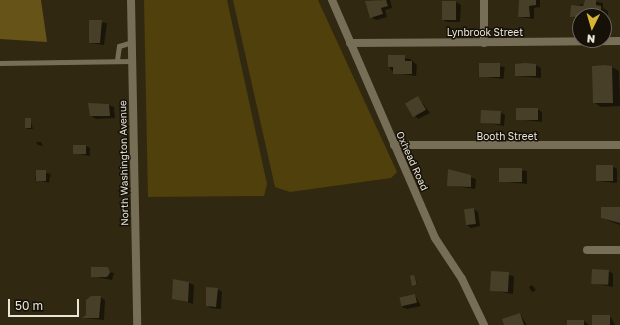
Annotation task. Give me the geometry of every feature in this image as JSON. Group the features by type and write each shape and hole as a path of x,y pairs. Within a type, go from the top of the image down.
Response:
{"street":[{"name":"North Washington Avenue","path":"131,0 137,325"},
{"name":"Oxhead Road","path":"332,0 434,238 462,279 484,325"},
{"path":"484,0 484,43"},
{"name":"Lynbrook Street","path":"350,43 620,41"},
{"name":"Booth Street","path":"394,145 620,145"},
{"path":"587,250 620,250"}],"lane":[{"path":"116,60 118,46 132,42"},
{"path":"0,63 116,60 133,61"}],"shaded area":[{"path":"0,0 41,0 47,42 0,39"},
{"path":"144,0 227,0 267,184 264,196 148,197"},
{"path":"233,0 318,0 397,172 391,178 290,192 275,187"}],"building":[{"path":"386,0 388,6 381,8 383,14 370,18 365,1"},
{"path":"519,0 536,0 536,5 529,6 530,17 518,17"},
{"path":"585,0 596,0 596,5 601,6 601,8 572,8 572,17 570,17 571,5 583,6"},
{"path":"442,1 456,1 456,20 442,20"},
{"path":"89,20 102,20 100,43 89,43"},
{"path":"388,55 405,55 405,61 412,61 412,74 393,74 393,67 388,67"},
{"path":"479,63 500,63 500,77 479,77"},
{"path":"515,64 536,64 536,76 515,76"},
{"path":"592,66 612,66 613,103 593,103"},
{"path":"418,96 426,110 413,117 405,104"},
{"path":"88,103 109,104 110,116 90,116"},
{"path":"516,108 538,108 538,120 516,120"},
{"path":"481,110 501,111 500,124 480,123"},
{"path":"25,118 31,118 31,128 25,128"},
{"path":"73,145 86,145 86,154 73,154"},
{"path":"596,165 613,165 613,181 596,181"},
{"path":"499,168 522,168 522,182 499,182"},
{"path":"448,169 471,175 471,187 447,186"},
{"path":"36,170 46,170 46,181 36,181"},
{"path":"601,207 620,207 620,223 601,218"},
{"path":"474,208 476,224 466,225 464,209"},
{"path":"91,267 108,267 110,273 107,277 91,277"},
{"path":"592,269 609,270 608,285 591,284"},
{"path":"491,271 509,272 508,292 490,291"},
{"path":"414,275 417,285 412,286 410,276"},
{"path":"173,279 189,282 188,302 172,299"},
{"path":"206,287 218,288 216,307 206,306"},
{"path":"415,294 417,303 401,306 399,298"},
{"path":"91,296 101,296 99,318 82,318 86,315 86,300"},
{"path":"520,313 524,325 504,325 502,319"},
{"path":"592,315 610,315 610,325 592,325"},
{"path":"567,320 584,320 584,325 567,325"}]}
